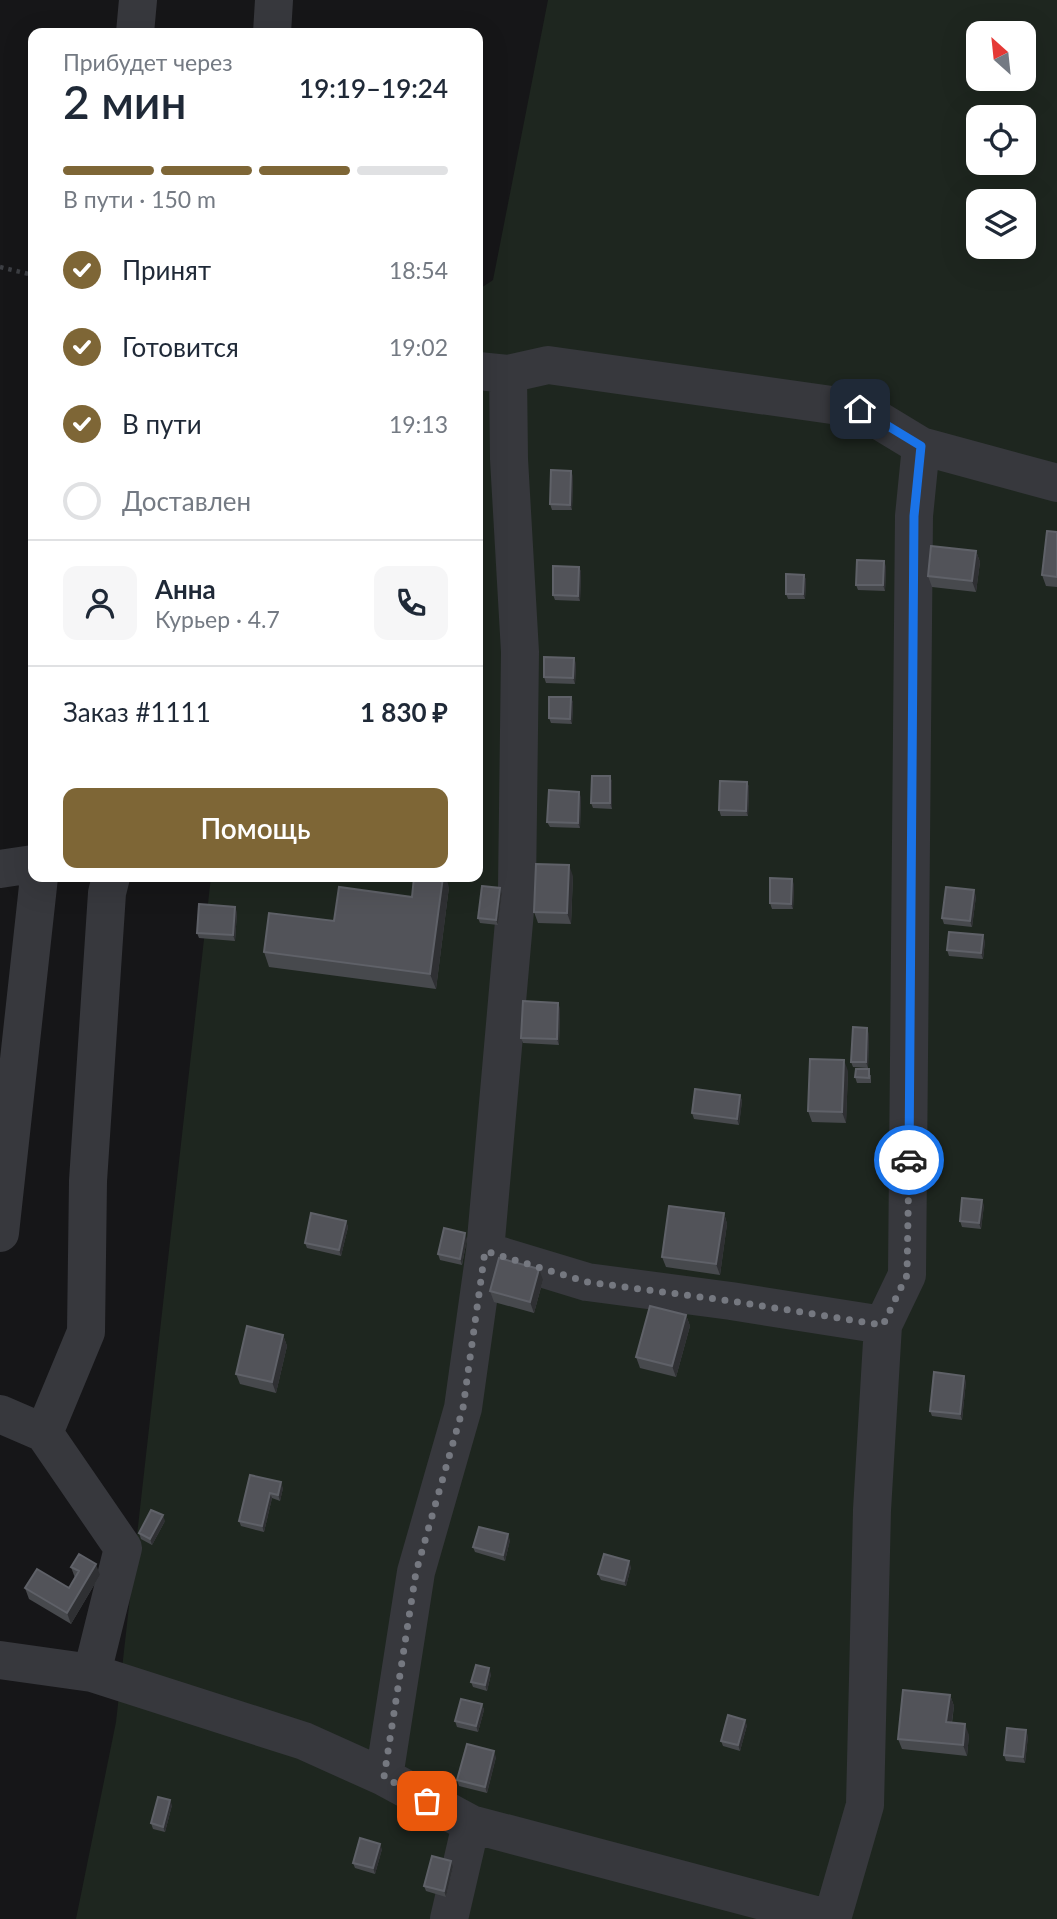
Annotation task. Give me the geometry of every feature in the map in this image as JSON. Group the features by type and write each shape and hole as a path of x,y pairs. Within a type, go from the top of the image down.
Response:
{"street":[{"path":"135,28 138,0"},
{"path":"272,28 274,0"},
{"path":"384,1777 416,1572 463,1408 485,1251 517,888 520,652 509,459 493,372 548,365 860,409 921,446 1054,477"},
{"path":"0,1661 92,1673 304,1741 384,1777 471,1824 832,1919 865,1805 872,1510 883,1325 907,1275 914,516 921,446"},
{"path":"0,869 28,865"},
{"path":"0,1233 38,882"},
{"path":"44,1433 86,1332 88,1181 110,882"},
{"path":"485,1251 587,1282 883,1325"},
{"path":"0,1414 44,1433 123,1548 92,1673"},
{"path":"449,1919 471,1824"}],"path":[{"path":"0,267 28,274"}],"shaded area":[{"path":"548,0 1057,0 1057,1919 76,1919 116,1722 210,882 483,882 483,287 493,280"}],"building":[{"path":"551,470 571,471 570,505 550,504"},
{"path":"1047,531 1057,532 1057,577 1042,575"},
{"path":"931,546 976,551 972,581 928,576"},
{"path":"857,560 884,561 883,585 856,585"},
{"path":"553,566 579,567 578,596 553,595"},
{"path":"786,574 804,575 803,594 786,594"},
{"path":"544,657 574,658 573,678 544,677"},
{"path":"549,697 571,697 570,719 549,718"},
{"path":"592,776 610,776 610,803 591,803"},
{"path":"720,781 747,782 746,811 719,810"},
{"path":"549,790 579,792 578,823 547,822"},
{"path":"536,864 569,865 567,913 534,912"},
{"path":"770,878 792,879 791,904 770,903"},
{"path":"414,882 442,882 430,974 264,952 269,913 334,921 339,887 412,897"},
{"path":"482,886 500,888 496,920 478,918"},
{"path":"946,887 974,890 970,921 942,918"},
{"path":"199,904 235,907 233,935 197,933"},
{"path":"949,932 983,935 981,953 947,950"},
{"path":"523,1001 558,1003 557,1039 521,1038"},
{"path":"853,1027 867,1028 866,1062 851,1062"},
{"path":"810,1059 844,1060 842,1112 808,1111"},
{"path":"856,1069 869,1069 869,1078 855,1077"},
{"path":"695,1089 740,1095 737,1119 692,1113"},
{"path":"962,1198 982,1200 979,1223 960,1221"},
{"path":"669,1206 724,1213 716,1264 662,1257"},
{"path":"311,1213 346,1221 339,1250 305,1243"},
{"path":"444,1228 465,1233 460,1259 438,1254"},
{"path":"499,1258 539,1269 530,1302 490,1291"},
{"path":"650,1306 686,1315 672,1366 636,1357"},
{"path":"247,1326 283,1335 272,1382 236,1374"},
{"path":"934,1372 964,1376 960,1414 930,1411"},
{"path":"250,1475 281,1482 278,1495 270,1493 262,1526 239,1521"},
{"path":"151,1510 163,1515 150,1539 139,1533"},
{"path":"479,1527 508,1534 503,1555 473,1547"},
{"path":"79,1554 96,1564 67,1613 25,1588 37,1569 69,1588 79,1571 71,1567"},
{"path":"604,1554 629,1561 624,1581 598,1574"},
{"path":"476,1665 489,1668 485,1685 471,1682"},
{"path":"903,1690 950,1695 946,1722 965,1724 963,1745 898,1739"},
{"path":"461,1699 482,1704 476,1726 455,1721"},
{"path":"728,1715 745,1720 738,1745 721,1741"},
{"path":"1007,1728 1026,1730 1023,1757 1004,1755"},
{"path":"467,1744 494,1751 485,1787 457,1780"},
{"path":"158,1797 170,1800 163,1827 151,1823"},
{"path":"360,1838 380,1844 373,1868 353,1863"},
{"path":"432,1856 451,1861 444,1891 424,1886"}],"way so far":[{"path":"427,1801 384,1777 416,1572 463,1408 485,1251 587,1282 883,1325 907,1275 909,1160"}],"route":[{"path":"860,409 921,446 914,516 909,1160"}]}
